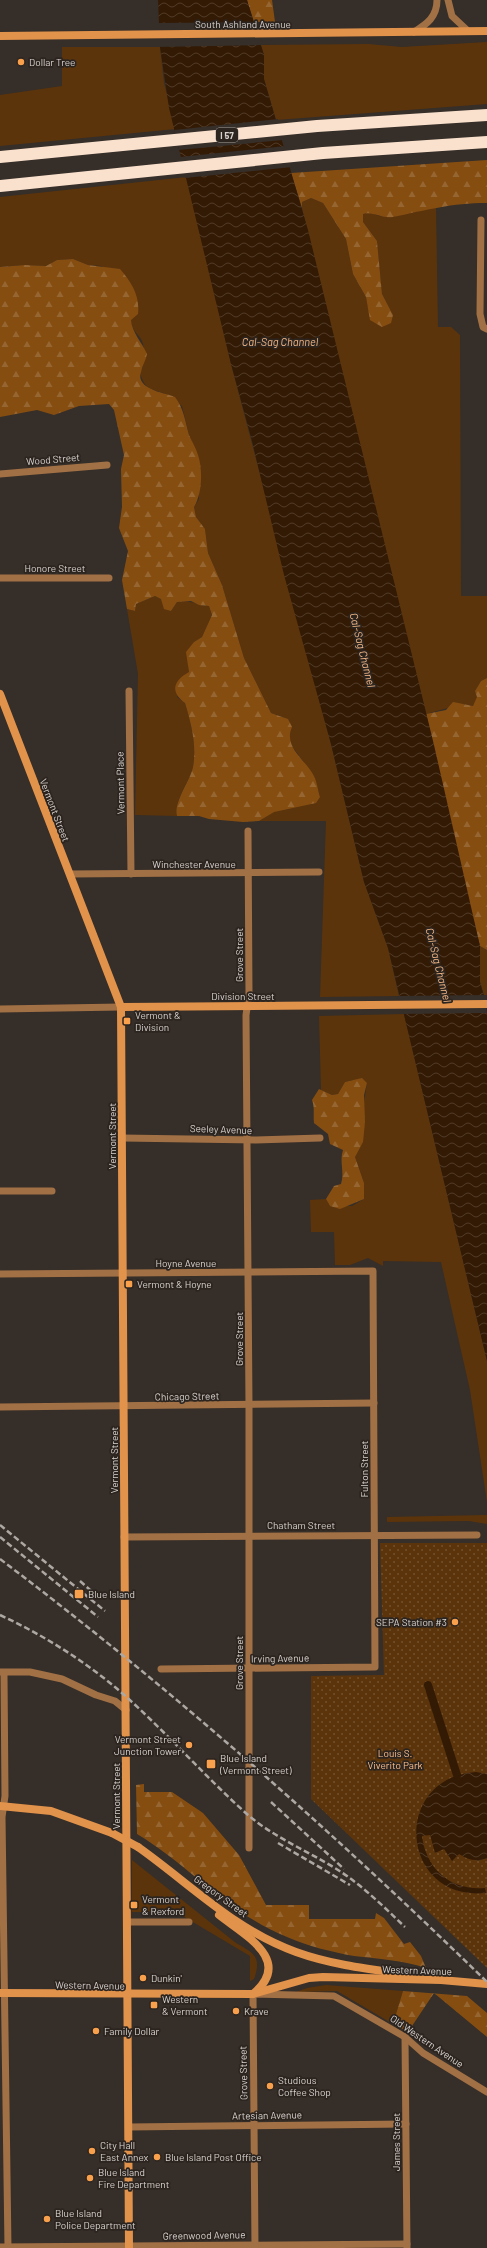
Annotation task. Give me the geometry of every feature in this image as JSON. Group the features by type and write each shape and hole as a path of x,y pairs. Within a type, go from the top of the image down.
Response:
{"highway":[{"name":"I 57","path":"0,157 317,126 487,115"},
{"path":"0,186 323,153 487,142"}],"street":[{"path":"414,33 431,19 436,9 436,0"},
{"path":"448,0 452,16 468,31"},
{"name":"South Ashland Avenue","path":"0,36 414,33 487,31"},
{"path":"481,220 480,314 483,327 487,329"},
{"name":"Wood Street","path":"0,474 107,465"},
{"name":"Honore Street","path":"0,578 109,578"},
{"name":"Vermont Place","path":"129,691 131,874"},
{"name":"Vermont Street","path":"0,694 121,1007 130,2247"},
{"name":"Grove Street","path":"248,831 249,995 246,1015 249,1405 249,1848"},
{"name":"Winchester Avenue","path":"70,874 319,872"},
{"name":"Division Street","path":"0,1009 487,1004"},
{"name":"Seeley Avenue","path":"122,1138 320,1138"},
{"path":"0,1191 52,1191"},
{"name":"Hoyne Avenue","path":"0,1274 373,1272"},
{"name":"Fulton Street","path":"373,1272 375,1667"},
{"name":"Chicago Street","path":"0,1407 374,1403"},
{"name":"Chatham Street","path":"124,1537 477,1535"},
{"name":"Irving Avenue","path":"161,1669 375,1667"},
{"path":"5,2248 2,1993 2,1672 30,1672 62,1679 96,1695 115,1701 126,1710"},
{"name":"Gregory Street","path":"2,1806 51,1811 112,1833 138,1847 230,1917 282,1946 341,1965 404,1976 441,1980"},
{"path":"191,1888 217,1914 264,1952 268,1959 268,1970 265,1980 253,1994"},
{"path":"127,1922 189,1922"},
{"name":"Western Avenue","path":"253,1994 309,1978 404,1976"},
{"name":"Western Avenue","path":"441,1980 487,1984"},
{"name":"Western Avenue","path":"2,1993 128,1995 253,1994 334,1996"},
{"name":"Grove Street","path":"253,1994 255,2246"},
{"name":"Old Western Avenue","path":"334,1996 406,2037 423,2053 487,2092"},
{"name":"James Street","path":"406,2037 407,2246"},
{"name":"Artesian Avenue","path":"129,2127 406,2124"},
{"name":"Greenwood Avenue","path":"5,2248 407,2246"}],"green space":[{"path":"247,0 272,0 275,22 254,22"},
{"path":"487,42 487,104 276,120 264,79 264,55 261,45 368,44 402,47"},
{"path":"62,47 160,47 164,83 176,129 0,146 0,95 62,86"},
{"path":"487,160 487,203 474,203 428,209 393,217 385,217 370,213 363,214 363,222 377,241 382,294 393,315 391,323 382,327 370,320 366,297 353,274 346,239 323,203 311,198 302,202 302,208 291,173"},
{"path":"187,177 231,364 331,744 364,882 388,948 399,996 320,997 326,821 259,821 273,812 320,797 314,776 289,742 290,725 288,720 271,713 244,658 222,585 208,553 205,529 196,517 194,507 199,499 198,456 189,435 182,406 165,394 148,387 144,382 140,373 143,366 144,356 143,343 133,329 131,320 102,266 88,265 73,259 57,260 46,266 25,265 0,267 0,197"},
{"path":"311,198 323,203 346,239 353,274 366,297 368,307 393,315 382,294 377,241 363,222 363,214 370,212 379,216 392,217 436,207 438,327 451,327 460,335 461,596 487,596 487,678 481,681 475,691 478,697 473,706 462,704 426,714 302,208 302,202"},
{"path":"73,259 88,265 120,269 134,290 138,301 138,314 131,320 132,325 147,354 140,378 142,383 146,386 158,392 175,397 182,411 189,435 200,461 201,482 199,496 194,507 196,517 205,529 208,553 222,585 244,658 271,713 288,719 292,727 290,741 296,753 315,778 320,797 316,803 274,812 259,821 243,822 209,819 199,816 177,816 177,805 193,767 194,742 185,703 177,695 175,687 180,679 189,672 186,652 194,642 202,637 212,615 209,606 199,605 191,601 177,602 171,611 164,609 161,599 155,596 136,604 135,611 127,609 122,580 128,551 119,528 122,507 121,469 124,455 114,410 109,404 79,406 54,415 37,410 0,417 0,267 25,265 46,266 57,260"},
{"path":"155,596 161,599 171,611 177,602 185,601 209,606 212,615 202,637 194,642 188,664 189,672 177,697 185,703 194,742 194,759 191,773 177,804 177,816 135,815 138,674 127,609 135,611 136,604"},
{"path":"487,678 487,950 480,946 426,714 446,710 453,702 473,706 477,697 475,691 481,681"},
{"path":"480,946 487,950 487,995 484,995 480,982"},
{"path":"404,1014 487,1361 487,1502 470,1390 441,1262 383,1261 383,1266 368,1258 350,1265 335,1265 334,1232 311,1232 310,1200 326,1199 330,1206 352,1206 364,1199 364,1183 355,1157 365,1122 363,1109 367,1083 353,1080 345,1082 338,1094 332,1095 321,1090 319,1016"},
{"path":"362,1078 367,1083 364,1095 365,1122 363,1142 355,1157 364,1183 364,1199 340,1209 330,1206 326,1199 334,1186 341,1184 343,1150 330,1144 328,1134 314,1123 314,1108 312,1100 319,1089 332,1095 338,1094 345,1082"},
{"path":"487,1515 487,1524 469,1521 387,1522 387,1517"},
{"name":"Louis S. Viverito Park","path":"380,1543 487,1543 487,1809 477,1861 487,1858 487,1968 311,1799 311,1676 384,1675"},
{"path":"144,1784 144,1792 172,1792 203,1813 239,1855 266,1905 309,1905 309,1919 375,1919 376,1913 384,1918 404,1944 410,1942 421,1956 426,1968 399,1961 337,1953 287,1937 246,1916 156,1846 137,1834 136,1785"},
{"path":"132,1860 236,1943 252,1953 257,1961 254,1979 250,1981 250,1956 176,1912 132,1912"},
{"path":"326,1985 403,1991 393,2024 337,1991 296,1992 307,1988"},
{"path":"403,1991 434,1993 408,2032 393,2024"},
{"path":"435,1993 467,1996 487,2013 487,2037"}],"water":[{"name":"Cal-Sag Channel","path":"158,0 247,0 264,55 264,79 308,230 434,745 480,946 480,982 487,1007 487,1361 388,948 364,882 331,744 284,575 169,108 160,47"},
{"path":"476,1772 487,1774 487,1858 472,1860 459,1854 452,1861 444,1849 435,1853 430,1835 422,1836 424,1848 429,1858 442,1876 461,1886 485,1888 486,1893 457,1891 436,1879 422,1860 416,1838 419,1815 429,1795 448,1779"}],"pier":[{"path":"256,22 263,45 158,47 158,23"},
{"path":"278,119 284,140 179,150 174,130"},
{"path":"286,146 292,167 185,178 180,157"},
{"path":"486,995 487,1013 402,1014 397,996"}],"waterway":[{"path":"428,1685 457,1775"}],"railway":[{"path":"0,1525 105,1611"},
{"path":"0,1537 98,1617"},
{"path":"0,1559 64,1608 189,1710 311,1817 487,1982"},
{"path":"80,1581 97,1596"},
{"path":"0,1615 60,1647 102,1676 149,1718 248,1815 269,1831 327,1863 347,1876 373,1897 405,1927"},
{"path":"271,1802 344,1869"},
{"path":"278,1843 350,1885"}],"place":[{"name":"Dollar Tree","path":"21,62"},
{"name":"Vermont & Division","path":"127,1021"},
{"name":"Vermont & Hoyne","path":"129,1284"},
{"name":"Blue Island","path":"79,1594"},
{"name":"SEPA Station #3","path":"455,1622"},
{"name":"Vermont Street Junction Tower","path":"189,1745"},
{"name":"Blue Island (Vermont Street)","path":"211,1764"},
{"name":"Vermont & Rexford","path":"134,1905"},
{"name":"Dunkin'","path":"143,1978"},
{"name":"Western & Vermont","path":"154,2005"},
{"name":"Krave","path":"236,2011"},
{"name":"Family Dollar","path":"96,2031"},
{"name":"Studious Coffee Shop","path":"270,2086"},
{"name":"City Hall East Annex","path":"92,2151"},
{"name":"Blue Island Post Office","path":"157,2157"},
{"name":"Blue Island Fire Department","path":"90,2178"},
{"name":"Blue Island Police Department","path":"47,2219"}]}
